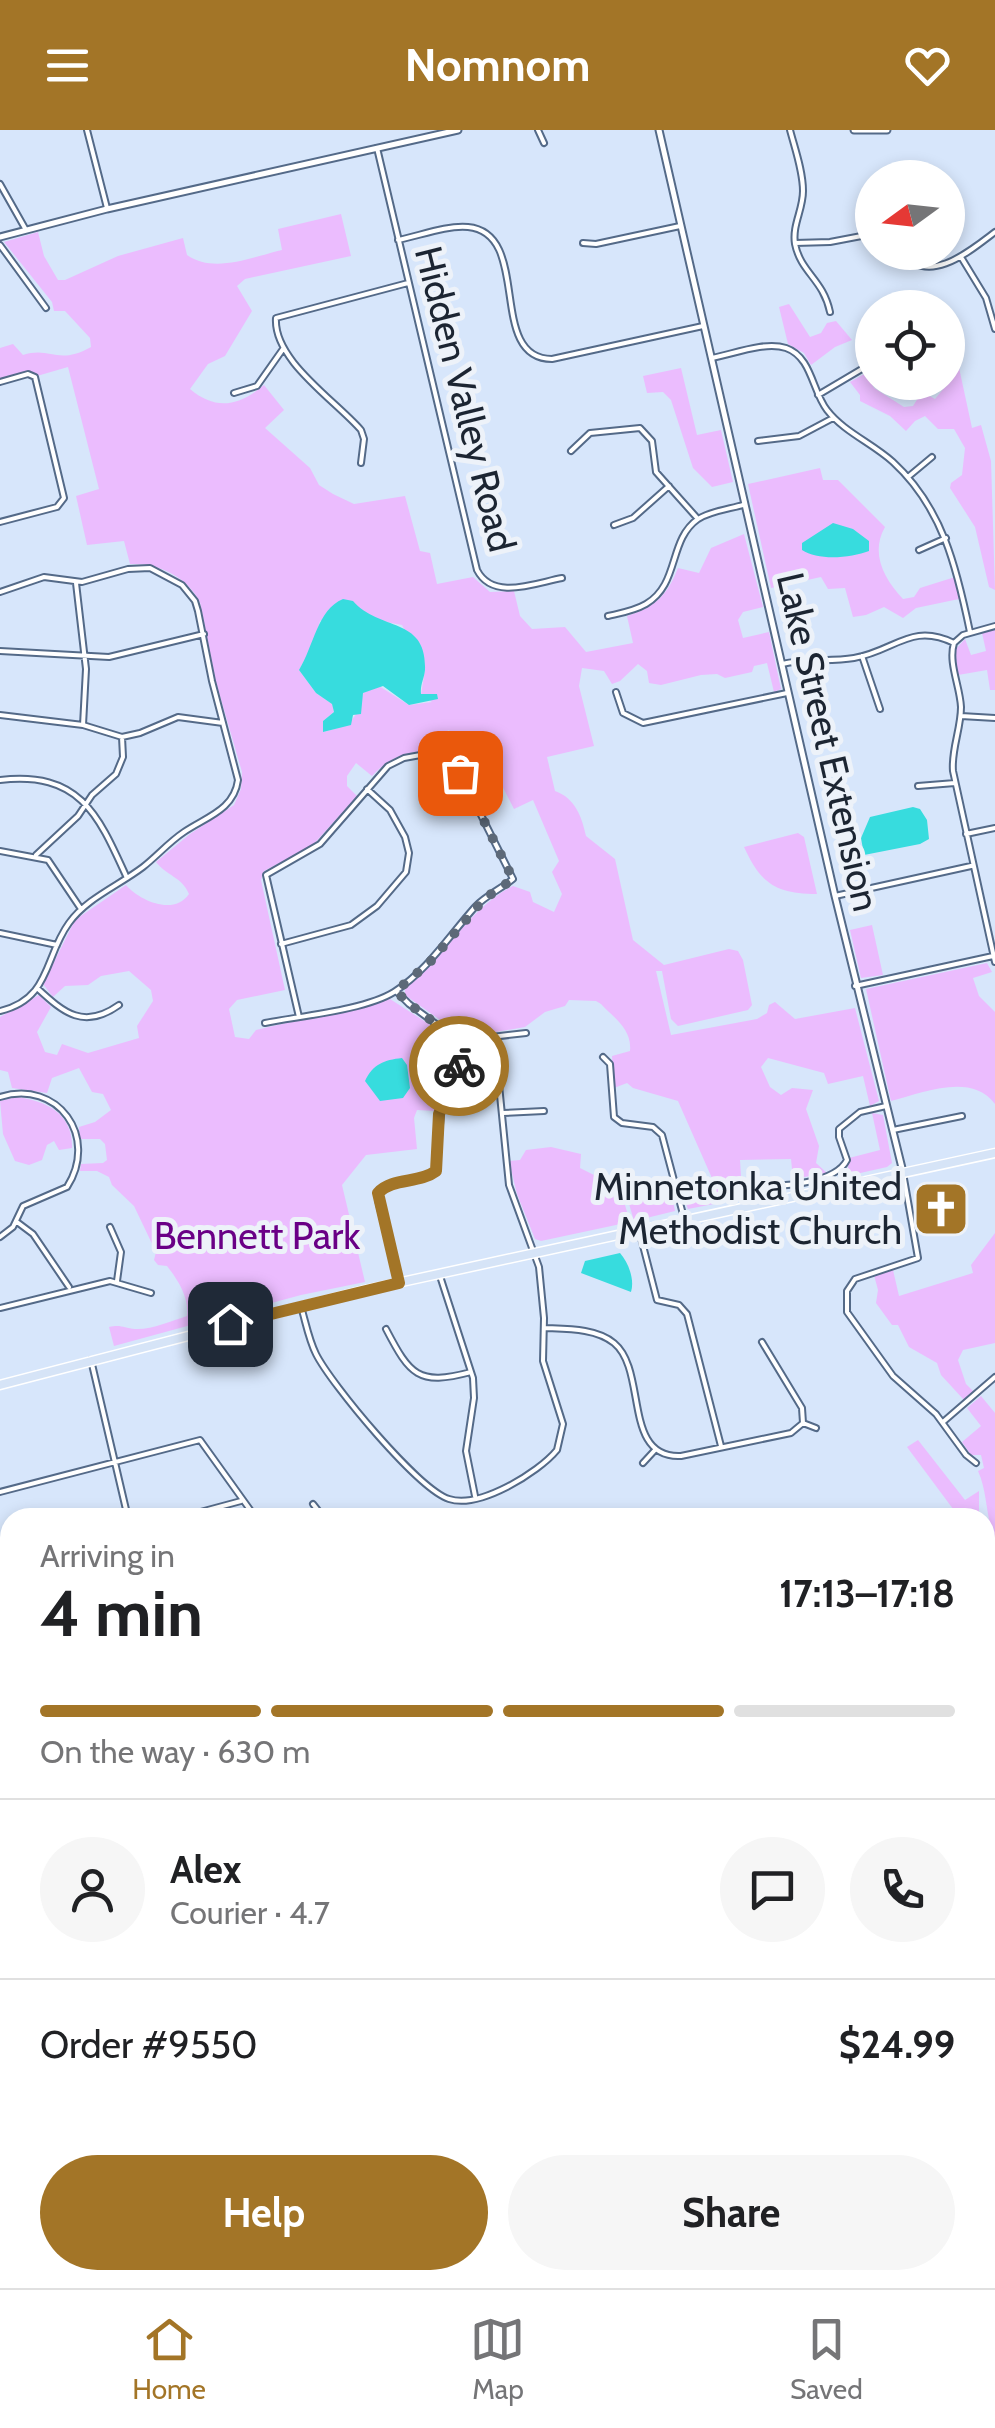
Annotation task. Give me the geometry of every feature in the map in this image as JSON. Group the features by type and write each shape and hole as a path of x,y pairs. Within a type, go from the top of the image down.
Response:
{"main road":[{"path":"0,1385 439,1273 995,1152"}],"street":[{"path":"87,130 107,209"},
{"path":"538,130 544,143"},
{"name":"Lake Street Extension","path":"659,130 834,896 902,1172 918,1258 854,1279 846,1298 850,1318 892,1376 943,1422"},
{"path":"790,130 803,190 795,243 802,264 822,287 830,312"},
{"path":"854,130 888,130"},
{"path":"0,237 452,131"},
{"name":"Hidden Valley Road","path":"377,148 476,570 486,584 498,588 562,578"},
{"path":"0,184 26,230"},
{"path":"583,243 596,244 680,226"},
{"path":"398,240 464,227 488,235 502,258 519,338 526,351 538,358 552,359 704,326"},
{"path":"965,255 995,232"},
{"path":"795,243 855,237"},
{"path":"0,246 46,308"},
{"path":"965,262 986,298 995,329"},
{"path":"361,463 361,430 283,350 276,318 408,283"},
{"path":"712,358 766,347 790,349 804,362 818,395 834,418 908,477 946,538 970,632"},
{"path":"234,393 256,386 283,350"},
{"path":"818,395 855,373"},
{"path":"0,382 33,375 64,500 56,507 0,522"},
{"path":"758,441 799,436 834,418"},
{"path":"572,450 590,433 640,428 650,436 656,472 698,519"},
{"path":"908,477 932,456"},
{"path":"614,525 632,518 669,486"},
{"path":"608,616 637,608 659,594 673,572 680,541 698,519 745,505"},
{"path":"919,550 946,538"},
{"path":"0,592 44,578 76,582 128,569 156,570 190,592 204,634 237,774 236,791 217,812 81,908 57,945 37,988 21,1002 0,1011"},
{"path":"76,582 85,656 83,724"},
{"path":"856,986 994,959 955,783 952,760 961,716 952,654 954,643 970,632 995,626"},
{"path":"0,651 124,655 204,634"},
{"path":"782,664 862,656 922,634 954,643"},
{"path":"862,656 880,709"},
{"path":"616,692 623,713 643,723 787,693"},
{"path":"0,716 83,724 122,736 183,717 224,723"},
{"path":"961,716 995,718"},
{"path":"36,856 119,769 122,736"},
{"path":"264,1023 300,1016 368,1001 396,991 430,962 484,899 513,879 469,787 447,760 426,754 388,766 320,844 268,872 266,882 300,1016"},
{"path":"0,780 48,784 73,791 110,841 127,878"},
{"path":"918,786 955,783"},
{"path":"281,944 356,922 377,906 406,872 409,853 405,836 390,810 367,789"},
{"path":"966,834 995,828"},
{"path":"0,850 36,856 52,864 81,908"},
{"path":"834,896 973,866"},
{"path":"0,933 57,945"},
{"path":"37,988 62,1010 77,1016 101,1015 118,1004"},
{"path":"302,1306 311,1343 321,1362 395,1456 448,1498 475,1497 508,1486 551,1457 561,1442 563,1424 544,1362 541,1281 535,1252 509,1184 503,1148 504,1113 496,1078 471,1049 396,991"},
{"path":"399,1283 378,1193 388,1184 426,1177 436,1171 442,1102 453,1074 471,1049 487,1037 526,1033"},
{"path":"603,1057 610,1064 614,1117 622,1123 652,1127 665,1140 684,1218"},
{"path":"0,1096 20,1092 52,1101 70,1120 76,1144 75,1172 67,1187 27,1203 17,1222 0,1237"},
{"path":"762,1184 821,1178 844,1166 846,1155 838,1133 860,1112 886,1106"},
{"path":"504,1113 544,1111"},
{"path":"892,1130 962,1116"},
{"path":"17,1222 33,1234 70,1289"},
{"path":"110,1227 121,1252 117,1281"},
{"path":"639,1229 657,1300 680,1305 687,1314 722,1448"},
{"path":"439,1273 471,1372 474,1398 466,1451 475,1497"},
{"path":"0,1308 117,1281 151,1292"},
{"path":"544,1328 601,1336 622,1352 644,1432 655,1450 673,1456 722,1448 791,1433 803,1423"},
{"path":"386,1329 405,1364 420,1376 437,1380 471,1372"},
{"path":"762,1342 802,1408 803,1423"},
{"path":"90,1360 126,1508"},
{"path":"976,1463 943,1422 995,1376"},
{"path":"803,1423 816,1428"},
{"path":"0,1492 200,1440 248,1508"},
{"path":"644,1463 655,1450"},
{"path":"216,1508 242,1501"},
{"path":"313,1504 316,1508"}],"green space":[{"name":"Bennett Park","path":"341,214 351,256 245,279 237,286 252,311 225,356 208,364 190,389 209,401 227,403 246,398 264,385 284,410 265,428 310,468 319,485 354,504 405,496 420,551 430,553 437,584 473,577 490,592 514,591 520,616 532,629 565,627 586,652 633,643 627,616 659,599 678,568 699,573 711,548 744,534 763,607 743,612 738,620 743,638 769,632 781,689 774,692 767,663 754,666 752,672 725,678 701,675 661,685 649,683 647,671 638,664 612,684 604,671 582,668 579,686 594,746 547,757 555,791 568,798 576,809 586,836 615,859 633,940 664,965 729,949 738,951 743,960 752,1005 748,1010 678,1026 671,1019 662,971 656,971 671,1035 757,1019 775,1002 795,1019 855,1008 879,1101 870,1106 863,1076 828,1084 824,1073 768,1058 761,1067 770,1087 781,1095 792,1088 813,1090 806,1109 819,1146 816,1163 827,1173 793,1179 791,1159 740,1160 741,1177 750,1197 688,1209 682,1193 715,1185 678,1101 627,1083 614,1088 612,1056 630,1051 630,1043 622,1025 601,1004 569,1000 565,1006 545,1012 525,1027 484,1034 471,1042 405,995 405,988 497,895 513,886 530,892 533,902 554,912 562,894 552,872 559,861 533,800 514,809 480,753 448,730 438,752 402,755 372,776 356,763 347,776 347,786 357,796 312,846 264,871 261,880 285,990 237,1000 229,1009 235,1037 249,1039 256,1030 390,999 446,1035 434,1048 435,1056 451,1070 439,1092 435,1111 417,1110 417,1149 366,1155 342,1185 365,1282 301,1295 114,1346 109,1327 148,1328 187,1316 184,1296 167,1266 154,1260 156,1252 134,1206 109,1177 97,1171 80,1171 81,1164 107,1160 105,1144 100,1139 80,1139 79,1127 95,1122 111,1110 103,1094 92,1092 79,1068 52,1078 47,1093 12,1088 8,1072 0,1070 0,1017 39,995 51,1007 37,1032 45,1052 57,1055 62,1044 88,1053 139,1038 137,1026 153,1001 151,990 129,971 101,976 88,985 65,986 53,997 43,984 75,920 126,885 157,904 183,901 189,894 156,862 234,805 241,789 242,772 216,682 200,602 194,593 171,573 130,564 124,541 87,545 76,496 99,489 68,367 37,376 28,371 0,378 0,348 13,344 23,355 62,356 91,347 90,338 65,311 54,311 52,302 4,242 38,232 44,256 58,280 65,280 118,256 183,238 187,255 198,261 221,264 246,260 282,250 278,229","holes":["362,611 381,621 402,625 425,669 421,695 432,702 409,705 379,686 363,693 351,721 323,732 323,721 334,712 332,704 316,693 299,670 314,643 320,621"]},
{"path":"789,304 810,337 821,333 827,323 836,321 852,340 811,365 804,353 788,344 779,307"},
{"path":"681,368 697,435 721,430 733,482 712,487 693,468 671,400 663,392 647,393 643,376"},
{"path":"965,395 972,428 981,425 991,461 995,590 989,587 975,527 950,488 962,475 965,448 954,429 938,429 925,416 906,431 890,416 860,400 893,400 904,407 913,406 917,400 965,400"},
{"path":"820,468 823,480 838,480 885,527 879,546 881,565 903,599 914,597 920,588 955,577 959,599 916,608 903,618 884,607 853,617 845,588 828,589 821,577 771,588 748,484"},
{"path":"995,629 995,690 990,690 987,670 958,675 955,650 965,639 971,655 986,651 982,633"},
{"path":"798,833 804,837 817,894 791,892 771,884 757,870 744,847"},
{"path":"872,925 883,975 861,978 850,930"},
{"path":"987,963 992,972 973,978 979,996 995,1012 995,1104 985,1094 960,1087 891,1101 866,989"},
{"path":"17,1097 56,1111 68,1126 72,1148 59,1150 54,1141 47,1145 42,1160 29,1165 15,1161 3,1134 0,1101"},
{"path":"872,1113 883,1115 892,1163 847,1176 849,1158 880,1150"},
{"path":"551,1147 581,1154 580,1168 620,1188 630,1222 541,1241 535,1239 509,1161 520,1160 526,1150"},
{"path":"640,1187 672,1196 675,1211 634,1221 625,1190"},
{"path":"995,1233 995,1343 963,1350 958,1360 966,1384 974,1392 964,1400 941,1375 937,1363 909,1347 898,1325 892,1325 876,1303 874,1275 893,1270 899,1296 973,1273 971,1265"},
{"path":"981,1396 995,1413 995,1508 987,1508 978,1471 984,1468 981,1455 971,1455 962,1442 981,1426 967,1408"},
{"path":"918,1440 965,1500 979,1491 979,1508 952,1508 907,1447"}],"shaded area":[{"path":"833,523 853,529 869,541 869,551 835,557 802,550 802,543"},
{"path":"343,599 400,627 418,641 424,653 425,670 421,694 437,694 438,699 409,705 383,686 363,693 361,714 353,715 351,725 323,732 323,721 334,712 332,704 316,693 299,670 327,611"},
{"path":"913,807 920,809 927,820 929,839 864,855 861,838 870,817"},
{"path":"402,1058 407,1065 410,1088 403,1098 380,1101 365,1081 380,1064"},
{"path":"620,1253 630,1271 631,1292 581,1273 585,1261"}],"way so far":[{"path":"459,1066 471,1049 396,991 430,962 476,906 513,879 460,773"}],"place":[{"name":"Minnetonka United Methodist Church","path":"941,1209"}],"route":[{"path":"230,1324 399,1283 378,1193 388,1184 430,1176 436,1171 439,1114 459,1066"}]}
